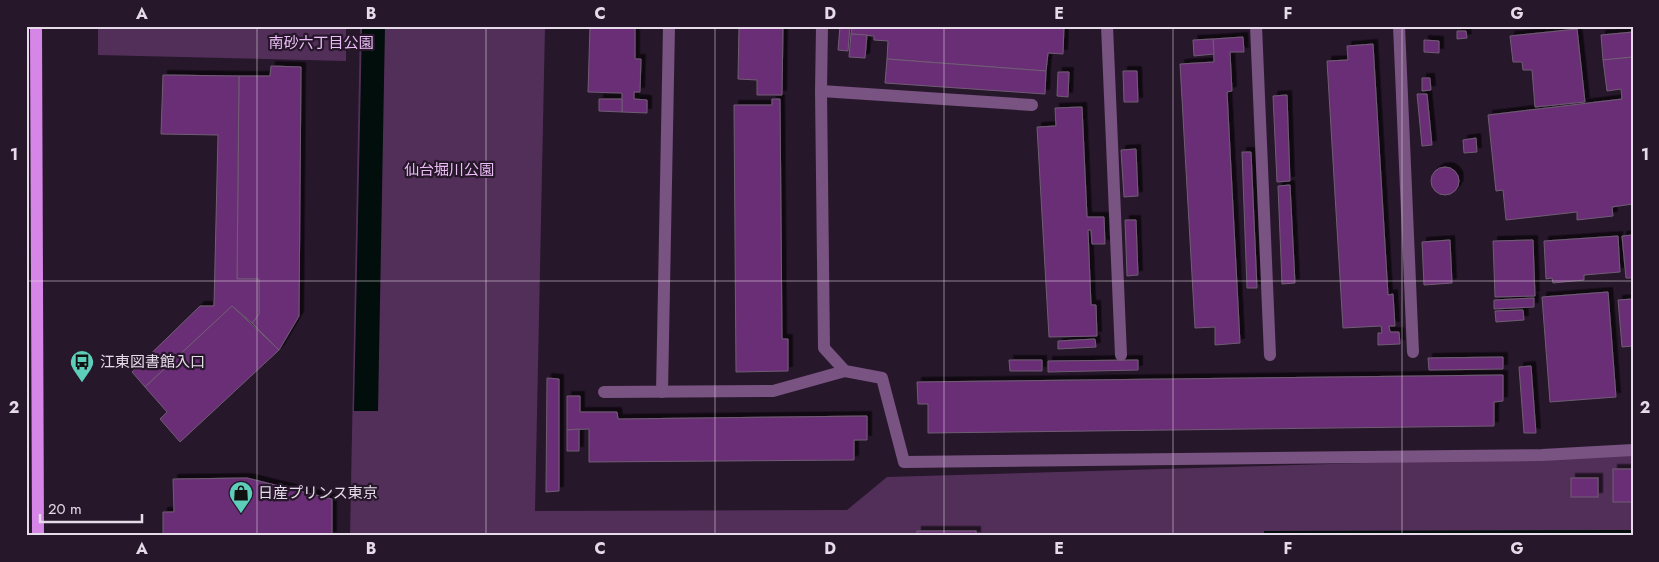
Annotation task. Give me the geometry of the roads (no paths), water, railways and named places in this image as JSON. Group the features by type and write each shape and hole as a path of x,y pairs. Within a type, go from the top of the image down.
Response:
{"main road":[{"path":"36,26 31,61 38,536"}],"street":[{"path":"662,392 669,26"},
{"path":"822,26 820,92 824,348 845,371"},
{"path":"1106,26 1121,354"},
{"path":"1256,26 1270,355"},
{"path":"1399,26 1413,352"},
{"path":"820,92 1032,106"},
{"path":"604,392 773,391 845,371 882,378 904,462 1542,455 1633,450"}],"place":[{"name":"江東図書館入口","path":"82,383"},
{"name":"日産プリンス東京","path":"241,514"}],"park label":[{"name":"南砂六丁目公園","path":"321,43"},
{"name":"仙台堀川公園","path":"449,170"}]}
